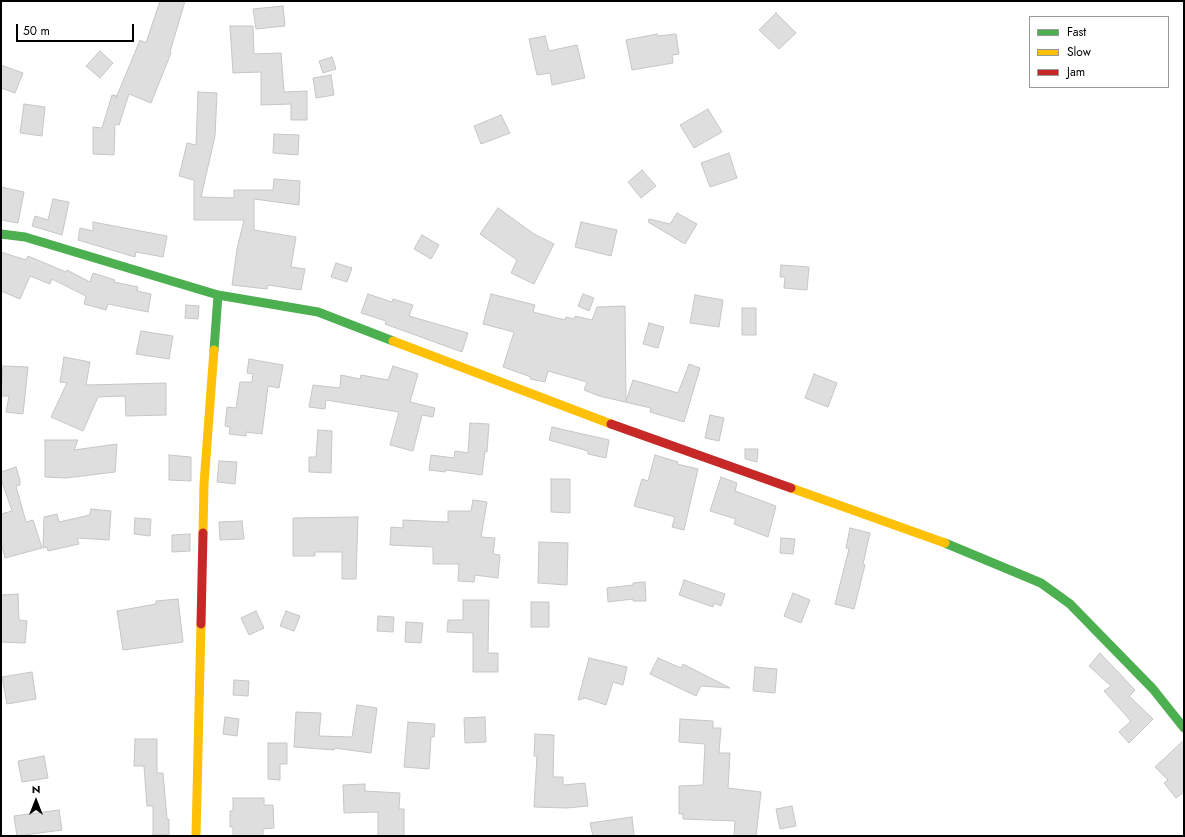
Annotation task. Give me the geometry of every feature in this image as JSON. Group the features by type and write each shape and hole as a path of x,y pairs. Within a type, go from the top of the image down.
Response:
{"street":[{"path":"1,234 25,237 218,295 318,312 652,440 917,532 1042,584 1070,604 1153,689 1184,728"},
{"path":"196,836 204,484 218,295"}],"building":[{"path":"160,1 185,1 170,52 171,53 151,103 129,94 119,125 115,124 114,155 93,154 93,127 102,128 112,95 117,96 140,40 146,43"},
{"path":"283,6 285,26 256,29 253,9"},
{"path":"776,13 796,33 779,49 759,30"},
{"path":"230,26 253,26 254,54 281,53 284,92 307,91 307,120 291,120 291,104 261,105 261,72 233,73"},
{"path":"657,34 658,36 676,34 679,54 672,55 673,63 632,70 626,40"},
{"path":"545,36 549,51 577,45 585,78 552,85 550,73 537,75 529,39"},
{"path":"100,51 113,63 100,78 86,66"},
{"path":"332,57 336,69 323,73 319,61"},
{"path":"1,65 23,73 15,93 1,88"},
{"path":"331,75 334,95 316,98 313,78"},
{"path":"198,92 217,93 215,136 201,197 234,198 234,190 273,190 274,179 300,181 299,205 254,199 254,230 296,237 291,267 305,269 301,290 268,285 267,289 232,285 237,249 244,220 194,220 194,180 179,176 187,143 196,145"},
{"path":"24,104 45,107 42,136 20,133"},
{"path":"708,109 722,132 694,148 680,125"},
{"path":"501,115 510,133 481,144 474,126"},
{"path":"274,134 299,135 298,155 273,153"},
{"path":"729,153 737,178 710,187 701,163"},
{"path":"642,170 656,186 641,198 628,182"},
{"path":"1,187 24,192 18,223 1,220"},
{"path":"53,199 69,202 62,235 32,226 35,216 48,220"},
{"path":"498,208 534,234 554,244 534,284 511,273 517,260 480,234"},
{"path":"677,213 697,224 685,244 648,222 649,219 670,224"},
{"path":"93,222 167,236 163,257 136,252 135,257 78,240 80,228 93,231"},
{"path":"581,222 617,230 611,256 575,247"},
{"path":"422,235 439,245 431,259 414,249"},
{"path":"1,252 26,260 28,256 66,272 67,270 90,282 93,273 115,280 114,282 138,287 137,291 151,294 148,312 108,304 106,310 84,304 86,296 52,279 50,284 30,276 20,299 1,291"},
{"path":"336,263 352,268 347,282 331,277"},
{"path":"781,265 809,267 807,290 784,288 785,277 780,277"},
{"path":"368,294 392,302 393,299 413,305 409,316 468,333 462,352 385,324 386,321 361,313"},
{"path":"491,294 535,305 533,312 565,320 566,317 574,319 575,316 592,320 597,307 625,306 626,401 633,380 678,393 689,364 700,368 684,422 650,412 651,408 599,396 584,390 587,382 548,371 545,382 530,379 531,377 503,367 514,332 483,324"},
{"path":"583,294 594,298 589,311 578,306"},
{"path":"695,295 723,300 719,327 690,323"},
{"path":"186,305 199,306 198,319 185,318"},
{"path":"742,308 756,308 756,335 742,335"},
{"path":"649,323 664,327 658,348 643,344"},
{"path":"141,331 173,336 169,359 136,354"},
{"path":"64,357 90,362 86,385 166,383 166,415 126,416 125,396 98,397 83,431 51,417 67,383 60,382"},
{"path":"249,359 283,365 279,388 268,386 262,434 246,432 246,436 229,434 230,427 225,426 227,407 236,408 240,382 252,382 253,374 247,373"},
{"path":"3,366 28,367 23,414 6,412 9,396 1,396"},
{"path":"393,366 418,374 410,402 435,408 433,417 422,415 413,451 390,445 399,412 326,400 325,409 309,407 313,385 340,388 341,375 360,379 361,375 388,380"},
{"path":"814,374 837,383 828,407 805,398"},
{"path":"710,415 724,418 719,441 705,438"},
{"path":"470,423 489,424 487,452 485,451 482,475 446,470 445,472 429,470 431,455 454,458 455,451 468,453"},
{"path":"552,427 609,440 606,458 588,454 588,451 549,440"},
{"path":"318,430 332,431 331,473 309,472 309,457 316,457"},
{"path":"45,440 78,440 74,450 117,444 115,472 66,478 45,477"},
{"path":"745,449 758,449 757,462 745,459"},
{"path":"169,455 191,457 191,481 169,480"},
{"path":"655,455 678,462 677,464 698,469 684,530 672,527 675,517 634,506 642,479 648,481"},
{"path":"219,461 237,462 235,484 217,482"},
{"path":"16,467 20,485 16,486 26,522 33,520 42,548 5,558 1,543 1,514 12,511 1,479 1,472"},
{"path":"721,477 737,483 735,491 776,506 768,537 734,524 736,519 710,511"},
{"path":"551,479 570,479 570,513 551,512"},
{"path":"473,500 487,502 481,537 495,538 493,554 500,555 498,578 475,575 474,582 458,581 459,564 433,564 433,547 390,545 391,527 403,528 403,520 448,522 448,511 471,511"},
{"path":"91,509 111,511 109,540 77,538 79,544 48,551 47,547 43,548 44,517 57,514 59,522 90,515"},
{"path":"358,517 356,579 342,579 342,552 315,552 315,556 293,556 293,518"},
{"path":"135,518 151,519 150,536 134,534"},
{"path":"242,521 244,539 220,540 219,522"},
{"path":"850,528 870,533 863,564 865,565 854,609 835,604 849,549 846,548"},
{"path":"190,534 190,551 172,552 172,535"},
{"path":"781,538 795,539 793,554 780,553"},
{"path":"539,542 568,543 567,585 538,583"},
{"path":"684,580 725,594 721,606 714,603 713,607 679,595"},
{"path":"645,582 646,601 633,601 633,599 608,602 607,588"},
{"path":"793,593 810,600 801,623 784,616"},
{"path":"18,594 19,620 27,621 25,643 1,642 1,595"},
{"path":"178,599 183,642 123,650 117,611 156,604 156,601"},
{"path":"463,600 489,600 488,653 498,653 498,672 473,672 473,633 447,632 448,620 463,620"},
{"path":"531,602 549,602 549,627 531,627"},
{"path":"256,611 264,628 249,635 241,618"},
{"path":"286,611 300,616 294,631 280,626"},
{"path":"378,616 394,617 393,632 377,631"},
{"path":"406,622 423,623 421,643 405,642"},
{"path":"1100,653 1135,690 1129,696 1153,719 1129,743 1119,732 1131,721 1104,691 1111,686 1089,666"},
{"path":"589,658 627,667 623,685 613,682 606,705 585,698 578,700"},
{"path":"658,658 681,668 683,664 730,688 701,686 696,696 650,674"},
{"path":"755,667 777,669 775,693 753,691"},
{"path":"32,672 36,699 7,704 2,677"},
{"path":"234,680 249,681 248,696 233,695"},
{"path":"357,705 377,708 371,753 334,748 334,750 294,747 296,712 321,713 319,736 352,737"},
{"path":"225,717 239,719 237,736 223,734"},
{"path":"485,717 486,742 465,743 464,718"},
{"path":"680,719 713,721 713,728 721,728 719,753 730,753 728,788 761,792 756,836 734,836 735,821 683,819 683,814 679,814 679,786 703,785 705,744 679,742"},
{"path":"408,722 435,724 434,737 431,737 429,769 404,767"},
{"path":"535,734 554,735 553,777 563,777 563,785 585,783 588,806 567,808 534,807 537,756 534,756"},
{"path":"135,739 157,739 157,773 163,773 167,819 169,819 169,835 153,835 153,806 147,806 144,766 134,766"},
{"path":"1184,740 1184,792 1176,798 1164,783 1168,780 1155,767"},
{"path":"268,743 287,743 287,764 280,764 280,780 268,779"},
{"path":"44,756 48,778 22,782 18,761"},
{"path":"365,784 365,791 400,793 399,809 404,809 404,836 378,836 378,812 344,813 343,785"},
{"path":"233,798 264,798 264,805 273,805 274,828 263,829 263,836 233,836 233,827 230,827 230,811 233,811"},
{"path":"792,806 796,826 780,829 776,809"},
{"path":"59,810 62,830 17,836 14,816"},
{"path":"632,817 634,836 593,836 590,823"}],"traffic: fast":[{"path":"1,234 25,237 218,295 318,312 393,341"},
{"path":"214,350 218,295"},
{"path":"945,543 1041,583 1070,604 1153,689 1184,728"}],"traffic: slow":[{"path":"393,341 611,424"},
{"path":"203,533 204,484 214,350"},
{"path":"791,488 945,543"},
{"path":"196,836 201,624"}],"traffic: jam":[{"path":"611,424 791,488"},
{"path":"201,624 203,533"}]}
